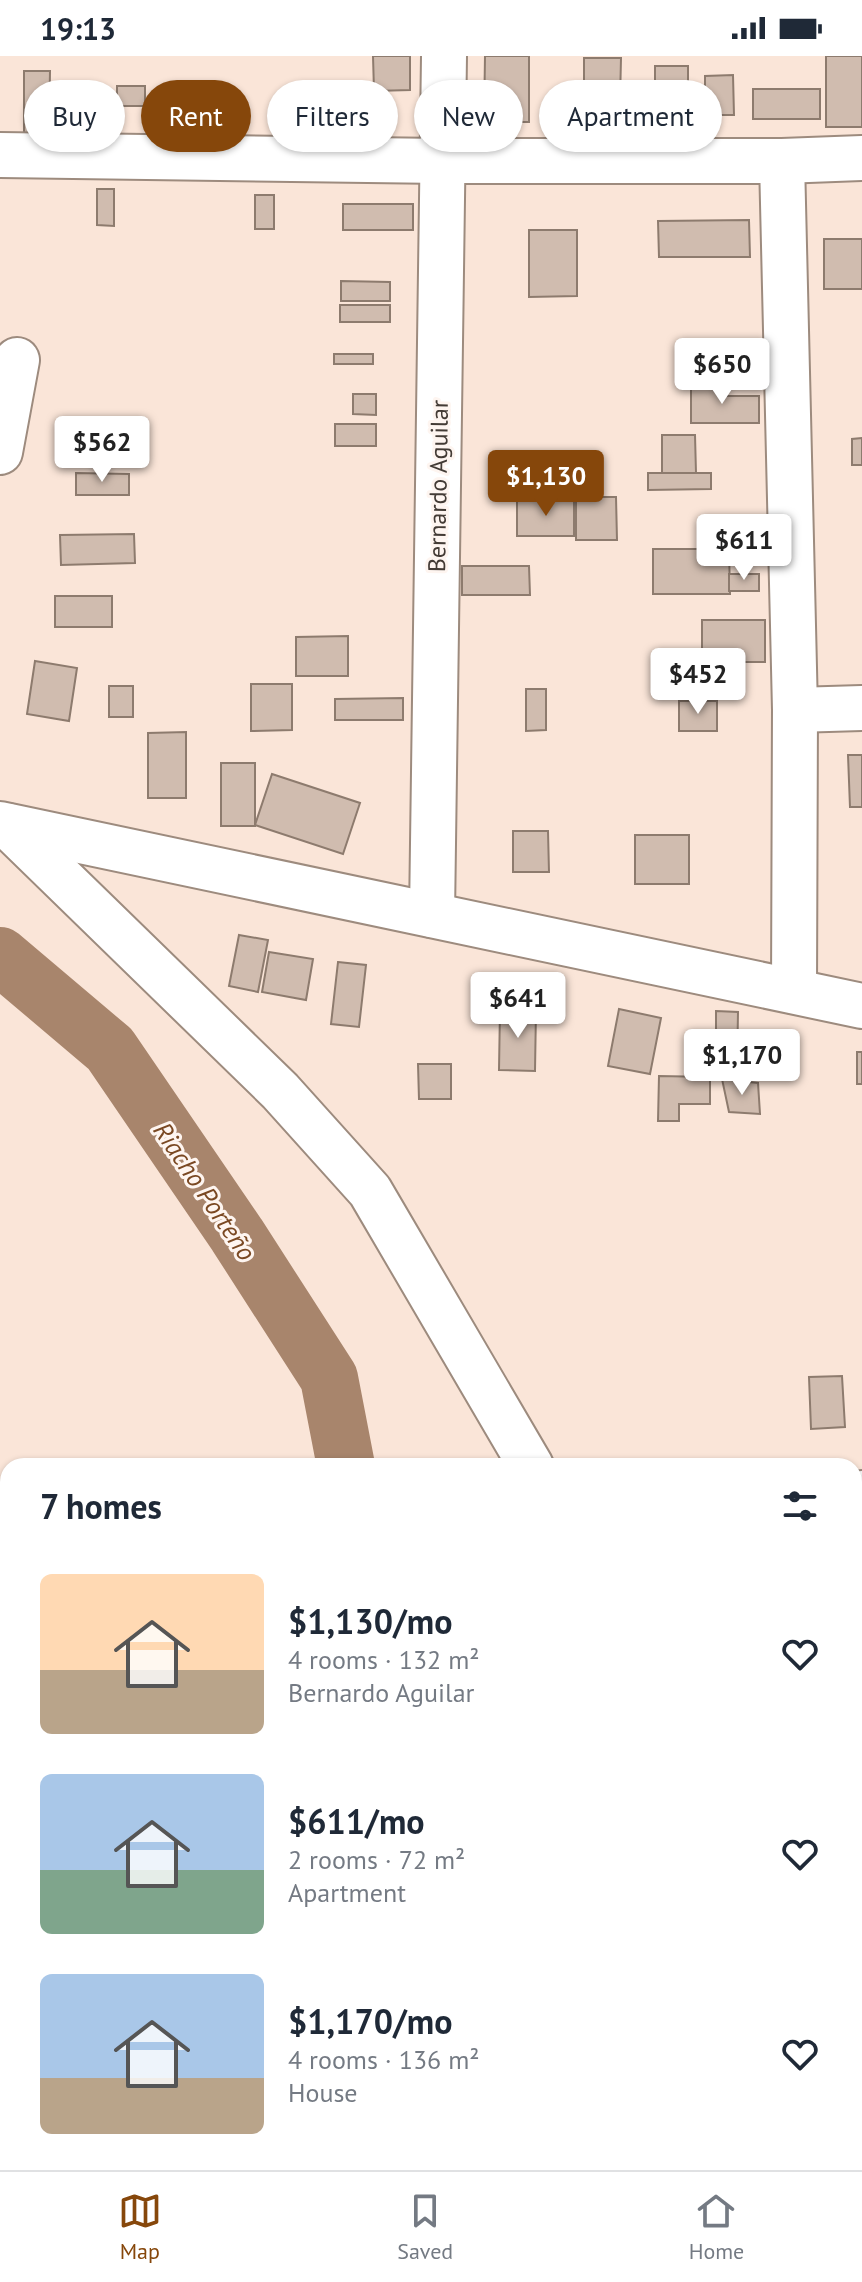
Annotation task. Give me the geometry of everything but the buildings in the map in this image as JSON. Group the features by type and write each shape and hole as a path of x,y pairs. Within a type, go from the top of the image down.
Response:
{"street":[{"name":"Bernardo Aguilar","path":"432,915 444,56"},
{"path":"0,155 443,161 782,161 862,158"},
{"path":"782,161 795,710 794,991"},
{"path":"0,452 17,360"},
{"path":"795,710 862,708"},
{"path":"4,825 862,1006"},
{"path":"4,825 280,1091 370,1191 526,1458"}],"waterway":[{"name":"Riacho Porteño","path":"0,956 110,1049 237,1235 329,1378 344,1458"}]}
